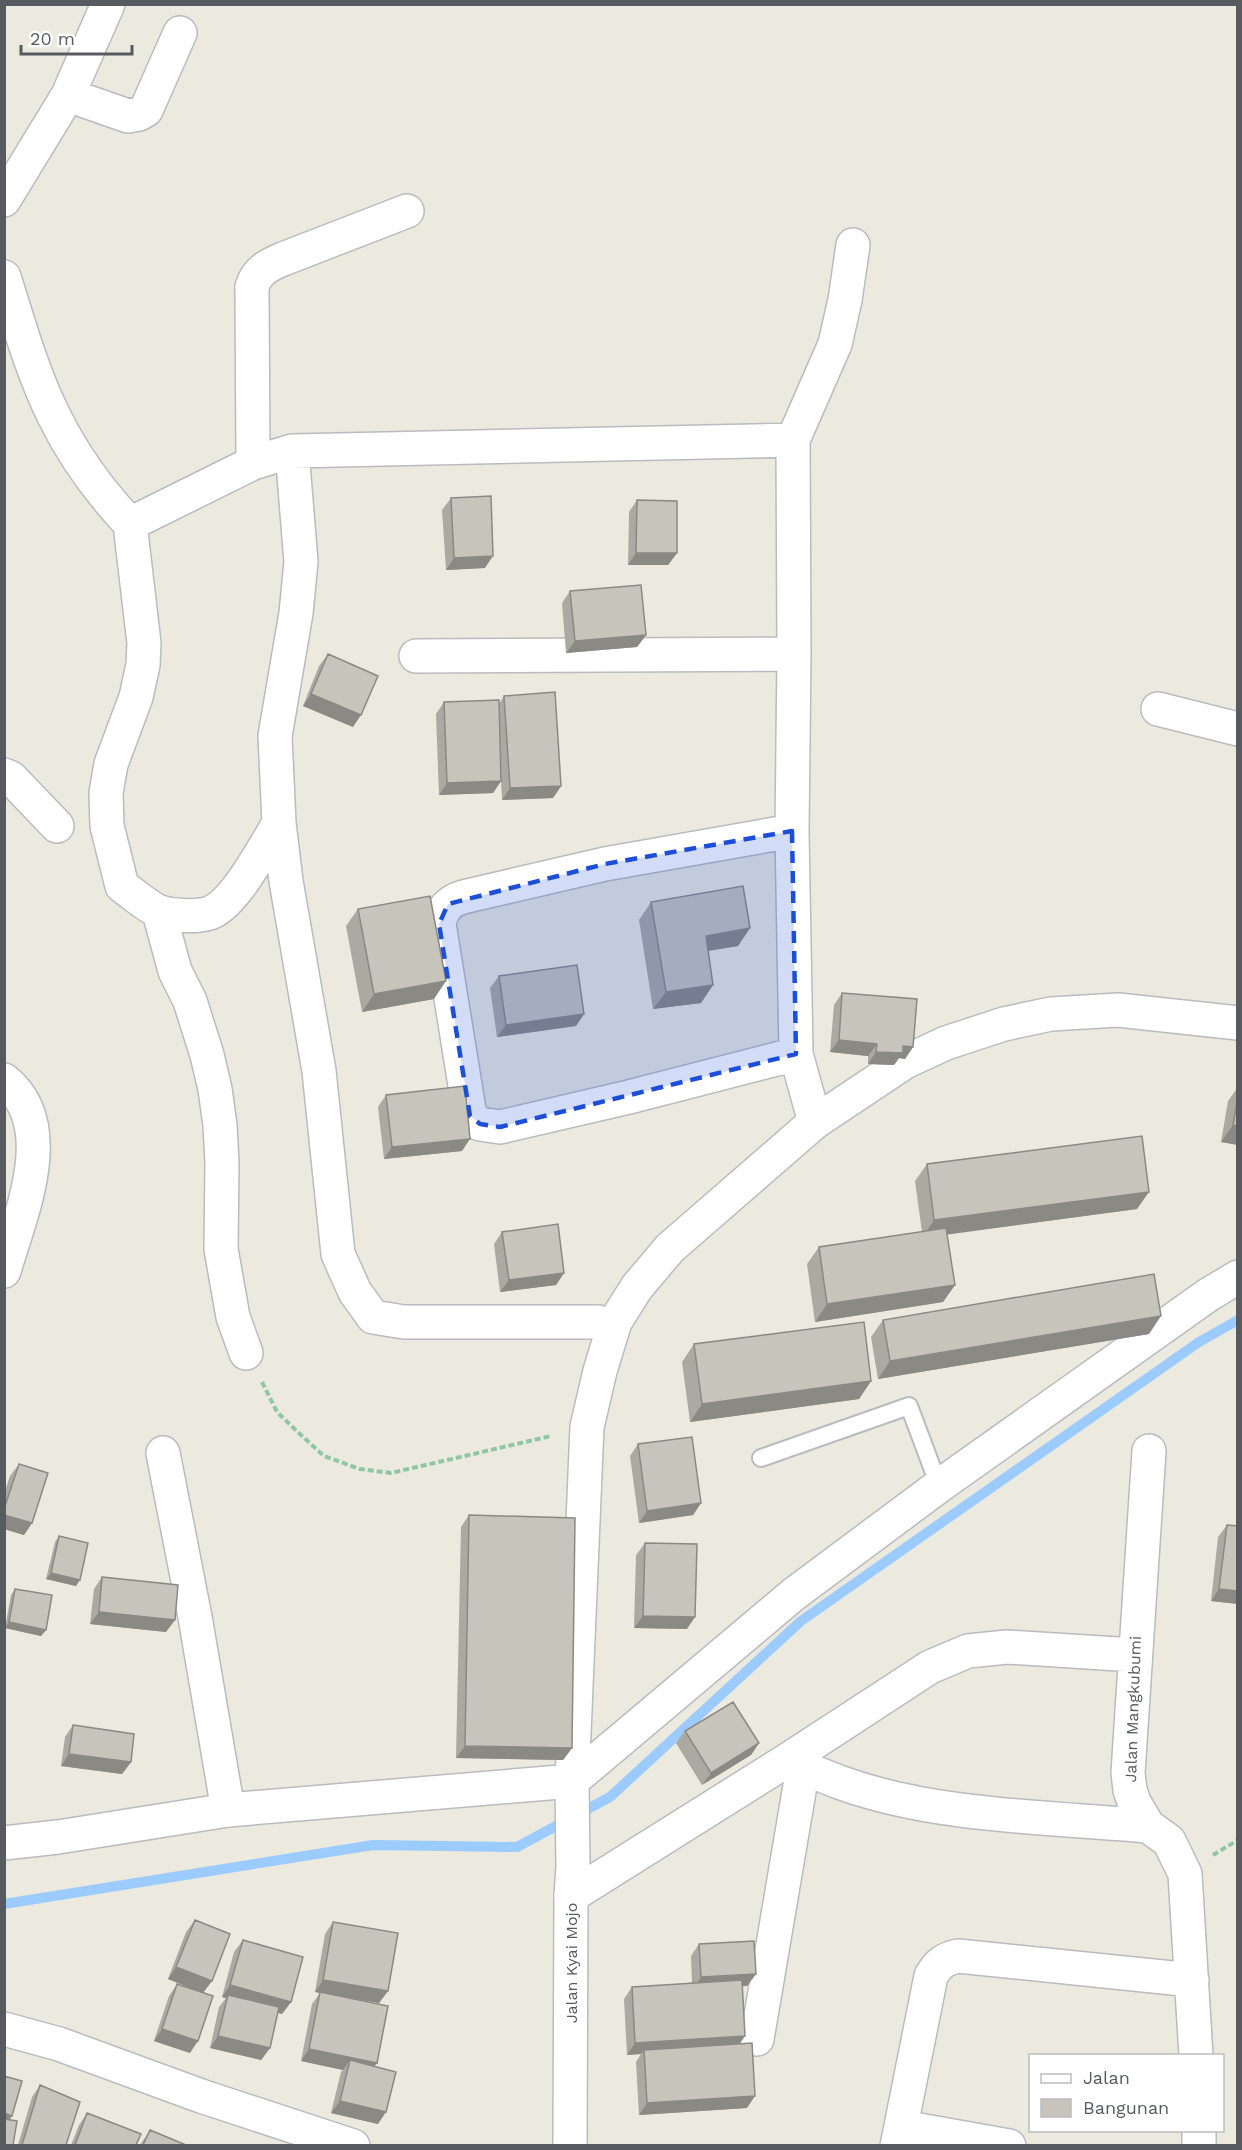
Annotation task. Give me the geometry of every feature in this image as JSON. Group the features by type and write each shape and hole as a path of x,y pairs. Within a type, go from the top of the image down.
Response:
{"street":[{"path":"4,200 68,95 108,4"},
{"path":"68,95 128,116 139,114 146,110 180,33"},
{"path":"253,463 252,287 255,278 264,267 407,211"},
{"path":"815,1122 796,1054 792,831 793,440 835,344 845,300 853,245"},
{"path":"4,277 32,364 54,416 88,474 107,500 130,524 144,643 143,665 136,697 111,764 106,793 107,826 122,886 159,912 189,916 213,912 225,904 243,880 279,823"},
{"path":"130,524 253,463 292,451 793,440"},
{"path":"292,451 301,562 296,613 274,736 279,823 286,881 319,1071 338,1254 355,1292 373,1317 404,1322 598,1322"},
{"path":"416,656 794,654"},
{"path":"1158,709 1238,729"},
{"path":"4,775 11,778 57,826"},
{"path":"792,831 605,864 463,897 448,904 439,924 470,1116 480,1124 500,1127 796,1054"},
{"path":"159,912 175,971 190,1001 215,1089 222,1163 221,1249 233,1317 246,1353"},
{"name":"Jalan Kyai Mojo","path":"570,2145 572,1788 587,1427 600,1371 615,1322 637,1287 670,1248 815,1122 905,1062 946,1043 1004,1024 1051,1014 1118,1010 1238,1023"},
{"path":"4,1080 16,1089 28,1110 33,1139 33,1163 23,1210 6,1260"},
{"path":"4,1843 228,1810 572,1788 794,1594 939,1486 1208,1295 1238,1277"},
{"name":"Jalan Mangkubumi","path":"1149,1451 1128,1773 1134,1802 1148,1826 1169,1841 1185,1874 1196,2054"},
{"path":"163,1453 195,1617 228,1810"},
{"path":"572,1881 796,1764 930,1667 968,1651 1007,1647 1134,1655"},
{"path":"796,1764 868,1792 904,1801 982,1812 1148,1826"},
{"path":"757,2039 796,1764"},
{"path":"1009,2145 900,2136 931,1976 936,1966 946,1958 958,1956 1192,1980"},
{"path":"4,2029 59,2044 201,2096 353,2145"}],"lane":[{"path":"761,1458 909,1406 939,1486"}],"path":[{"path":"246,1353 277,1412 324,1456 360,1469 391,1473 587,1427"}],"highlighted area":[{"path":"792,831 796,1054 500,1127 480,1124 470,1116 439,924 448,904 605,864"}],"building":[{"path":"491,496 493,556 454,558 451,498"},
{"path":"637,500 677,501 677,553 636,553"},
{"path":"641,585 646,635 575,641 570,591"},
{"path":"328,654 378,676 361,715 311,694"},
{"path":"555,692 561,786 510,788 504,696"},
{"path":"499,700 501,781 447,783 444,702"},
{"path":"743,886 750,928 706,936 713,985 666,992 651,902"},
{"path":"430,896 446,981 374,994 358,909"},
{"path":"577,965 584,1014 506,1025 499,976"},
{"path":"842,993 917,999 913,1047 903,1046 903,1053 876,1052 877,1044 839,1040"},
{"path":"465,1086 470,1139 392,1147 386,1095"},
{"path":"1238,1098 1238,1126 1233,1125"},
{"path":"1142,1136 1149,1192 934,1220 927,1164"},
{"path":"558,1224 564,1273 509,1280 502,1232"},
{"path":"946,1228 955,1285 827,1304 819,1247"},
{"path":"1154,1274 1161,1316 890,1361 883,1320"},
{"path":"864,1322 871,1381 702,1404 694,1344"},
{"path":"692,1437 701,1503 647,1511 638,1444"},
{"path":"19,1464 48,1473 32,1523 4,1515"},
{"path":"469,1515 575,1518 572,1748 465,1746"},
{"path":"1227,1525 1238,1526 1238,1591 1219,1589"},
{"path":"59,1536 88,1543 80,1580 51,1573"},
{"path":"645,1543 697,1544 695,1617 643,1616"},
{"path":"102,1577 178,1585 175,1620 99,1612"},
{"path":"15,1589 52,1595 46,1630 9,1622"},
{"path":"733,1702 759,1743 711,1773 685,1731"},
{"path":"73,1725 134,1734 131,1762 69,1754"},
{"path":"195,1920 230,1934 212,1981 176,1967"},
{"path":"333,1922 398,1933 388,1991 323,1980"},
{"path":"243,1940 303,1957 291,2002 230,1985"},
{"path":"754,1941 756,1974 701,1977 699,1944"},
{"path":"742,1980 745,2036 635,2043 632,1987"},
{"path":"177,1984 213,1996 198,2041 162,2029"},
{"path":"320,1992 388,2006 377,2063 309,2049"},
{"path":"228,1995 279,2007 270,2048 218,2036"},
{"path":"752,2043 755,2096 647,2103 644,2050"},
{"path":"350,2060 396,2072 386,2112 340,2101"},
{"path":"4,2076 22,2081 12,2116 4,2113"},
{"path":"40,2085 80,2102 66,2145 22,2145"},
{"path":"87,2113 141,2134 136,2145 75,2145"},
{"path":"4,2119 17,2121 13,2145 4,2145"},
{"path":"150,2130 186,2145 143,2145"}],"waterway":[{"path":"4,1904 373,1845 517,1847 610,1797 801,1621 1199,1342 1238,1320"}]}
